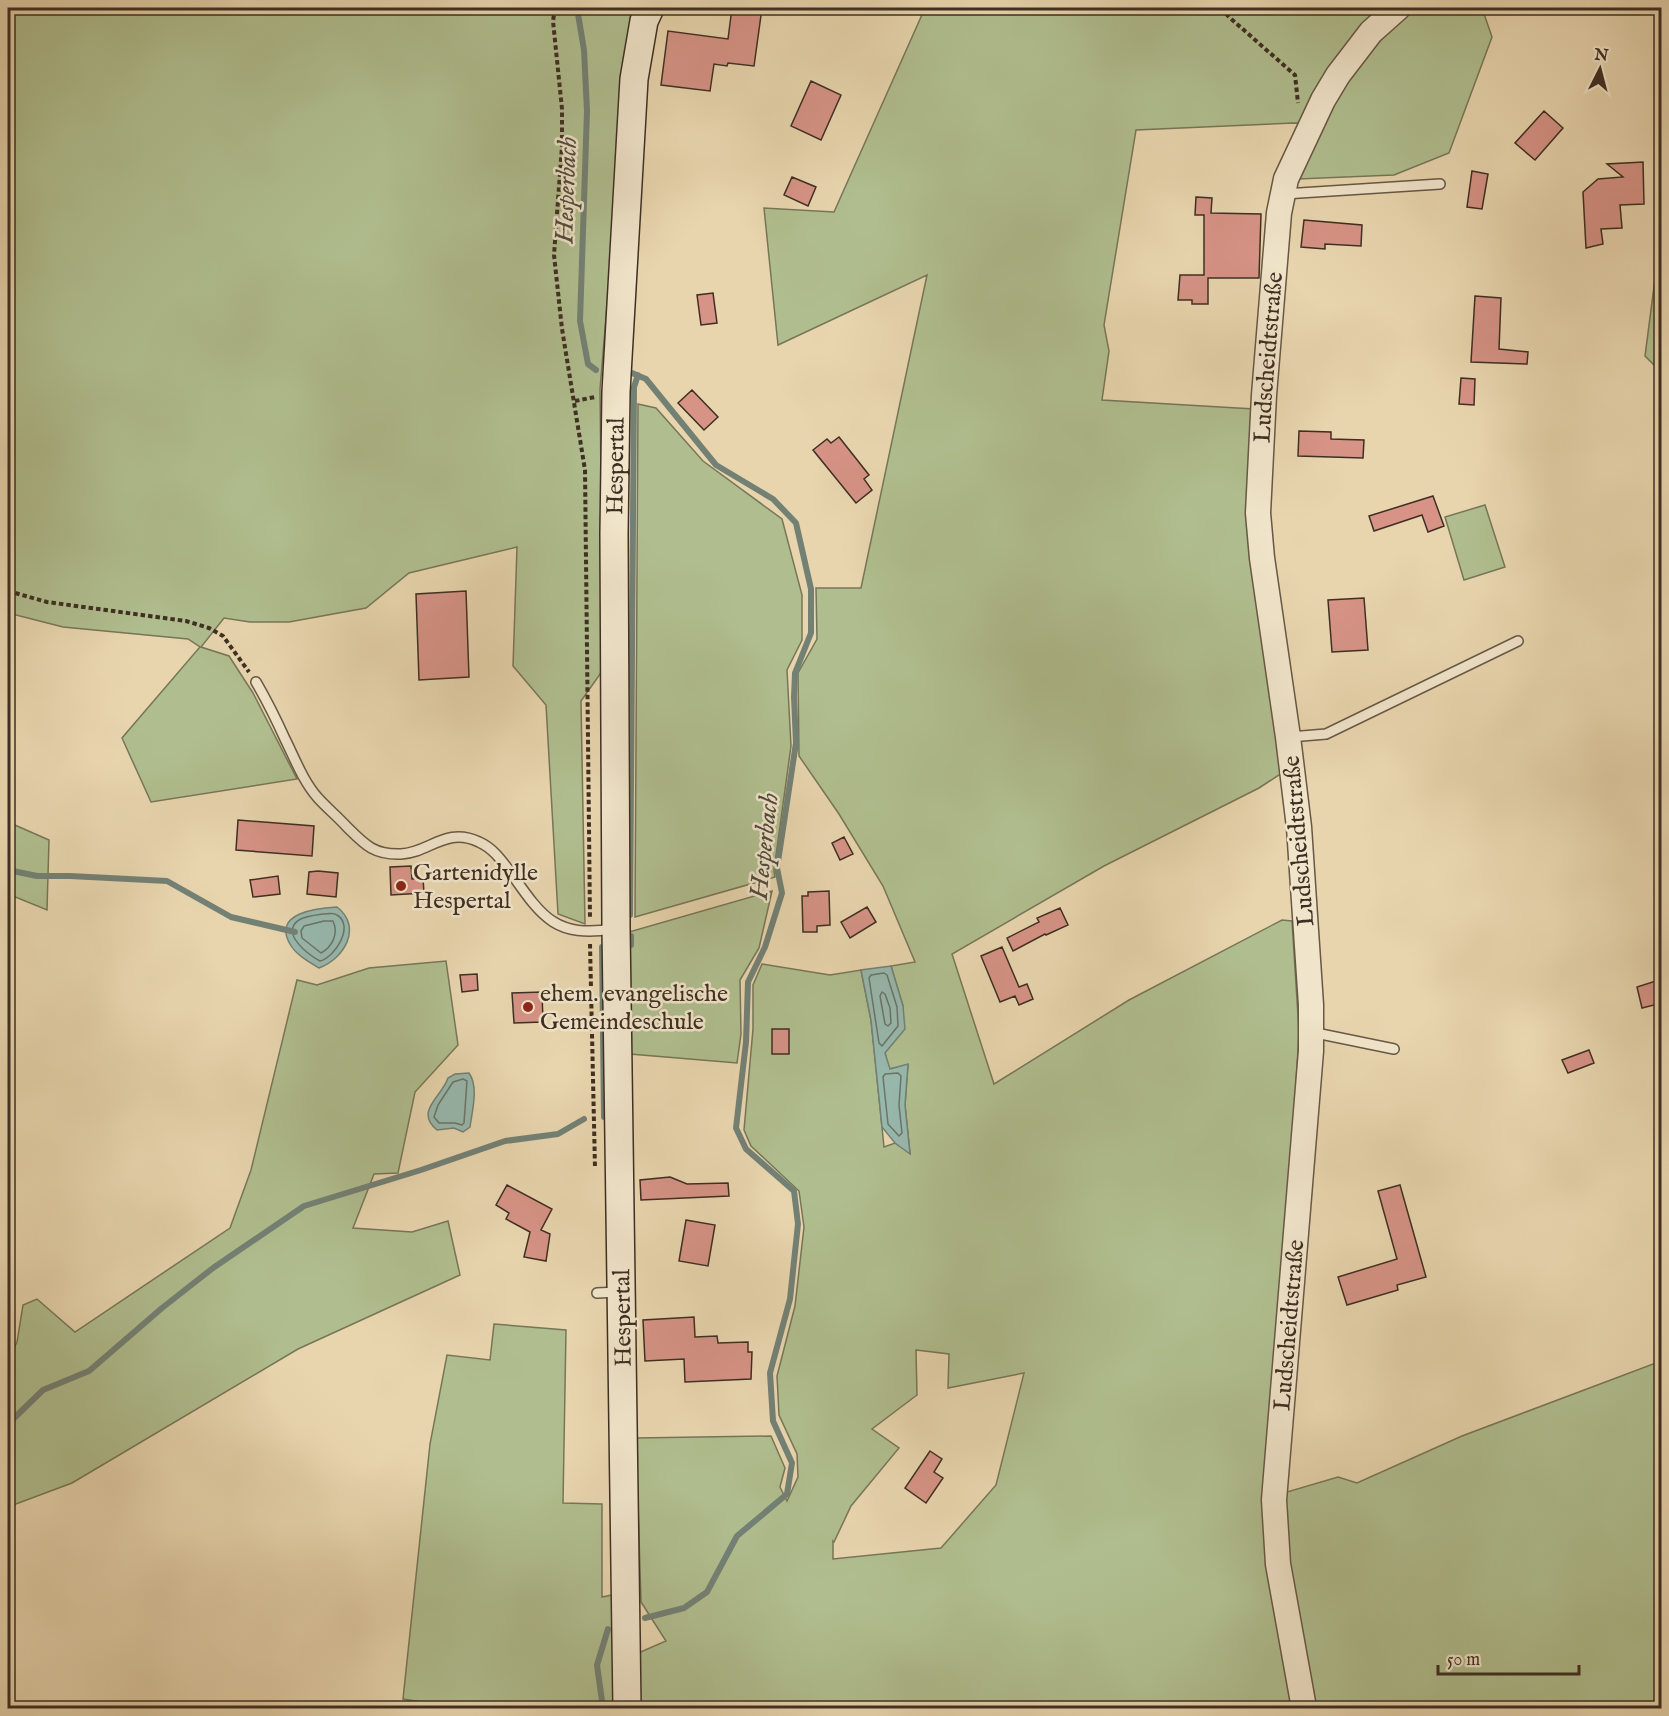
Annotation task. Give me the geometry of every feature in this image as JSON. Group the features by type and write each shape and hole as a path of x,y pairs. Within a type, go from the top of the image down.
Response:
{"main road":[{"name":"Hespertal","path":"627,1708 609,1293 603,930 616,392 634,80 644,21 650,8"}],"street":[{"name":"Ludscheidtstraße","path":"1304,1708 1278,1564 1274,1500 1311,1032 1299,827 1262,558 1258,513 1264,395 1281,195 1290,170 1323,100 1338,75 1371,32 1398,8"}],"lane":[{"path":"1281,195 1440,184"},
{"path":"1288,737 1326,734 1518,642"},
{"path":"256,682 271,708 300,771 317,797 371,849 383,854 404,854 447,838 464,837 480,842 499,855 535,906 556,922 569,930 603,930"},
{"path":"1311,1032 1394,1049"}],"path":[{"path":"555,8 562,128 554,255 562,329 585,470 603,930 595,1177"},
{"path":"1221,8 1295,75 1298,109"},
{"path":"8,591 47,602 186,621 209,628 223,636 256,682"}],"green space":[{"path":"8,8 638,8 630,32 600,389 603,670 581,701 585,924 558,914 546,705 513,666 517,547 409,573 366,608 289,622 250,622 224,618 201,647 229,656 253,693 297,779 151,802 122,738 200,647 188,639 63,627 8,613"},
{"path":"925,8 1482,8 1492,37 1449,153 1394,175 1298,179 1319,124 1294,123 1136,130 1104,325 1109,351 1102,400 1254,409 1285,771 1259,788 1104,866 952,954 994,1084 1129,1000 1282,920 1292,921 1299,1032 1291,1168 1263,1499 1338,1477 1357,1483 1462,1436 1661,1361 1661,1708 638,1708 636,1654 666,1641 641,1602 636,1438 771,1436 785,1468 780,1487 787,1501 798,1477 797,1454 779,1415 777,1376 795,1306 804,1227 799,1191 751,1146 744,1130 753,1029 753,985 762,964 830,975 861,970 871,1020 884,1147 895,1143 910,1153 905,1105 908,1065 889,1069 885,1053 903,1006 891,966 915,962 883,886 839,814 799,756 798,673 817,639 816,588 861,588 927,275 778,345 764,208 834,212","holes":["916,1350 949,1354 948,1388 1024,1373 996,1485 941,1548 833,1559 833,1541 851,1506 899,1448 872,1429 917,1395"]},
{"path":"1661,233 1662,372 1645,356"},
{"path":"638,404 656,408 703,461 782,519 802,595 802,640 787,670 791,746 774,870 775,877 635,917"},
{"path":"1485,505 1505,567 1464,580 1445,517"},
{"path":"8,822 49,840 47,910 8,894"},
{"path":"772,891 759,948 740,980 741,1034 737,1063 630,1054 629,932"},
{"path":"446,961 458,1045 415,1092 398,1173 374,1174 353,1228 412,1232 448,1221 460,1275 298,1349 72,1483 8,1507 8,1360 17,1342 23,1305 37,1299 75,1332 230,1228 251,1170 297,980 317,985 369,968"},
{"path":"494,1324 566,1330 563,1503 602,1504 602,1597 617,1594 618,1708 459,1708 403,1699 430,1444 447,1355 490,1360"}],"water":[{"path":"337,907 345,915 349,924 347,942 336,957 319,968 292,948 286,934 287,925 299,914"},
{"path":"891,966 903,1006 905,1029 885,1053 890,1069 908,1064 905,1105 910,1154 895,1143 882,1127 871,1020 861,970"},
{"path":"469,1073 474,1085 470,1127 463,1132 454,1128 437,1130 428,1117 432,1104 448,1078 455,1074"}],"building":[{"path":"732,8 762,8 754,66 714,64 710,91 661,85 668,31 728,39"},
{"path":"811,81 841,95 821,140 791,126"},
{"path":"1544,111 1563,128 1535,160 1515,143"},
{"path":"1643,162 1644,204 1620,205 1622,228 1601,229 1603,244 1586,248 1583,192 1598,179 1623,177 1607,164"},
{"path":"1472,171 1488,174 1482,209 1467,207"},
{"path":"792,177 816,187 808,206 784,195"},
{"path":"1196,197 1212,198 1211,213 1261,214 1259,278 1208,278 1208,304 1192,304 1192,300 1178,300 1180,275 1204,275 1204,215 1195,215"},
{"path":"1304,220 1362,225 1361,246 1325,244 1325,249 1301,247"},
{"path":"713,293 717,323 701,325 697,295"},
{"path":"1475,296 1501,298 1499,349 1528,352 1527,364 1471,362"},
{"path":"1461,378 1475,379 1474,405 1459,404"},
{"path":"692,390 718,417 704,430 678,403"},
{"path":"1299,431 1331,432 1331,439 1364,440 1363,458 1298,456"},
{"path":"839,437 869,475 864,479 872,490 856,503 813,450 827,439 831,443"},
{"path":"1433,496 1444,526 1428,532 1422,515 1374,531 1369,516"},
{"path":"466,591 469,677 419,680 416,594"},
{"path":"1364,598 1368,650 1332,652 1328,600"},
{"path":"238,820 314,826 312,856 236,850"},
{"path":"844,837 853,854 840,860 832,843"},
{"name":"Gartenidylle Hespertal","path":"411,866 412,879 423,878 424,893 391,895 390,867"},
{"path":"309,872 338,873 336,897 307,894"},
{"path":"278,876 280,894 253,897 250,880"},
{"path":"829,891 830,925 817,926 817,932 803,932 802,896 808,896 808,892"},
{"path":"867,907 876,922 850,938 841,922"},
{"path":"1060,908 1068,925 1013,951 1007,938 1039,922 1037,918"},
{"path":"1002,947 1019,987 1027,984 1033,999 1019,1005 1015,996 1000,1002 981,956"},
{"path":"477,974 478,990 462,992 460,975"},
{"path":"1662,979 1662,1003 1642,1008 1637,987"},
{"name":"ehem. evangelische Gemeindeschule","path":"542,992 543,1022 514,1023 512,993"},
{"path":"772,1029 789,1029 789,1054 772,1054"},
{"path":"1589,1050 1594,1063 1568,1073 1562,1060"},
{"path":"670,1177 687,1184 728,1183 729,1196 641,1200 640,1180"},
{"path":"507,1185 552,1209 541,1230 550,1234 546,1261 524,1257 530,1232 506,1219 509,1213 496,1205"},
{"path":"1400,1185 1426,1277 1397,1285 1398,1290 1347,1305 1338,1277 1397,1259 1378,1191"},
{"path":"686,1220 715,1225 708,1266 679,1261"},
{"path":"694,1317 695,1337 717,1336 718,1343 748,1342 748,1352 752,1352 751,1379 685,1382 684,1359 645,1361 643,1320"},
{"path":"930,1451 942,1459 934,1472 943,1478 926,1503 905,1488"}],"waterway":[{"name":"Hesperbach","path":"577,8 584,50 587,111 580,321 588,364 596,370"},
{"name":"Hesperbach","path":"632,373 646,379 716,465 773,499 796,523 811,589 811,633 795,673 796,743 777,868 782,893 765,947 748,982 746,1042 736,1128 746,1149 794,1191 798,1224 790,1299 770,1373 773,1421 792,1463 787,1494 737,1536 707,1592 684,1608 645,1618"},
{"path":"630,915 634,387 638,375"},
{"path":"8,870 37,876 167,881 231,917 295,932"},
{"path":"631,936 631,945"},
{"path":"602,947 604,1117"},
{"path":"8,1424 43,1390 89,1371 162,1308 213,1268 304,1206 505,1141 558,1134 584,1119"},
{"name":"Hesperbach","path":"603,1708 597,1665 608,1629"}],"place":[{"name":"Gartenidylle Hespertal","path":"401,886"},
{"name":"ehem. evangelische Gemeindeschule","path":"528,1007"}]}
